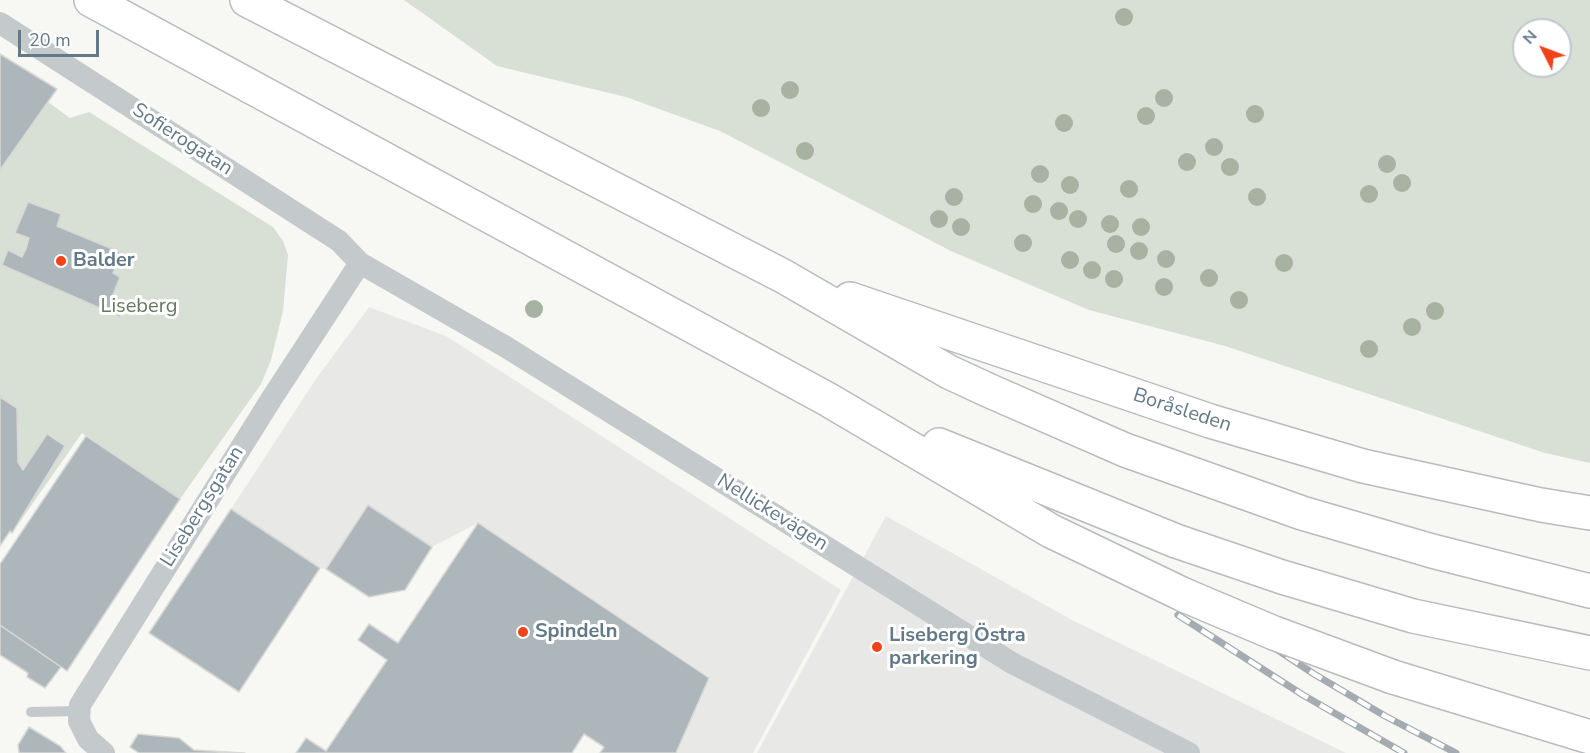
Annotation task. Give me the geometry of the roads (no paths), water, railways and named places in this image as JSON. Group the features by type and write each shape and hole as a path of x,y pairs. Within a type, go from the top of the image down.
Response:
{"highway":[{"path":"91,0 827,399 1051,531 1184,595 1274,633 1378,672 1590,737"},
{"path":"247,0 783,276 949,372 1125,450 1302,513 1432,551 1590,591"},
{"name":"Boråsleden","path":"783,276 1232,427 1363,466 1541,505 1590,513"},
{"path":"827,399 1090,508 1176,541 1282,577 1413,616 1590,653"}],"street":[{"name":"Sofierogatan","path":"0,23 339,241 360,263"},
{"name":"Lisebergsgatan","path":"79,711 90,687 360,263"},
{"name":"Nellickevägen","path":"360,263 506,347 1012,663 1189,753"},
{"path":"79,711 80,722 88,739 104,753"}],"lane":[{"path":"31,712 79,711"}],"railway":[{"path":"1193,594 1314,674 1385,716 1456,753"},
{"path":"1178,615 1303,695 1404,753"}],"place":[{"name":"Balder","path":"61,261"},
{"name":"Spindeln","path":"523,632"},
{"name":"Liseberg Östra parkering","path":"877,647"}],"park label":[{"name":"Liseberg","path":"139,307"}]}
